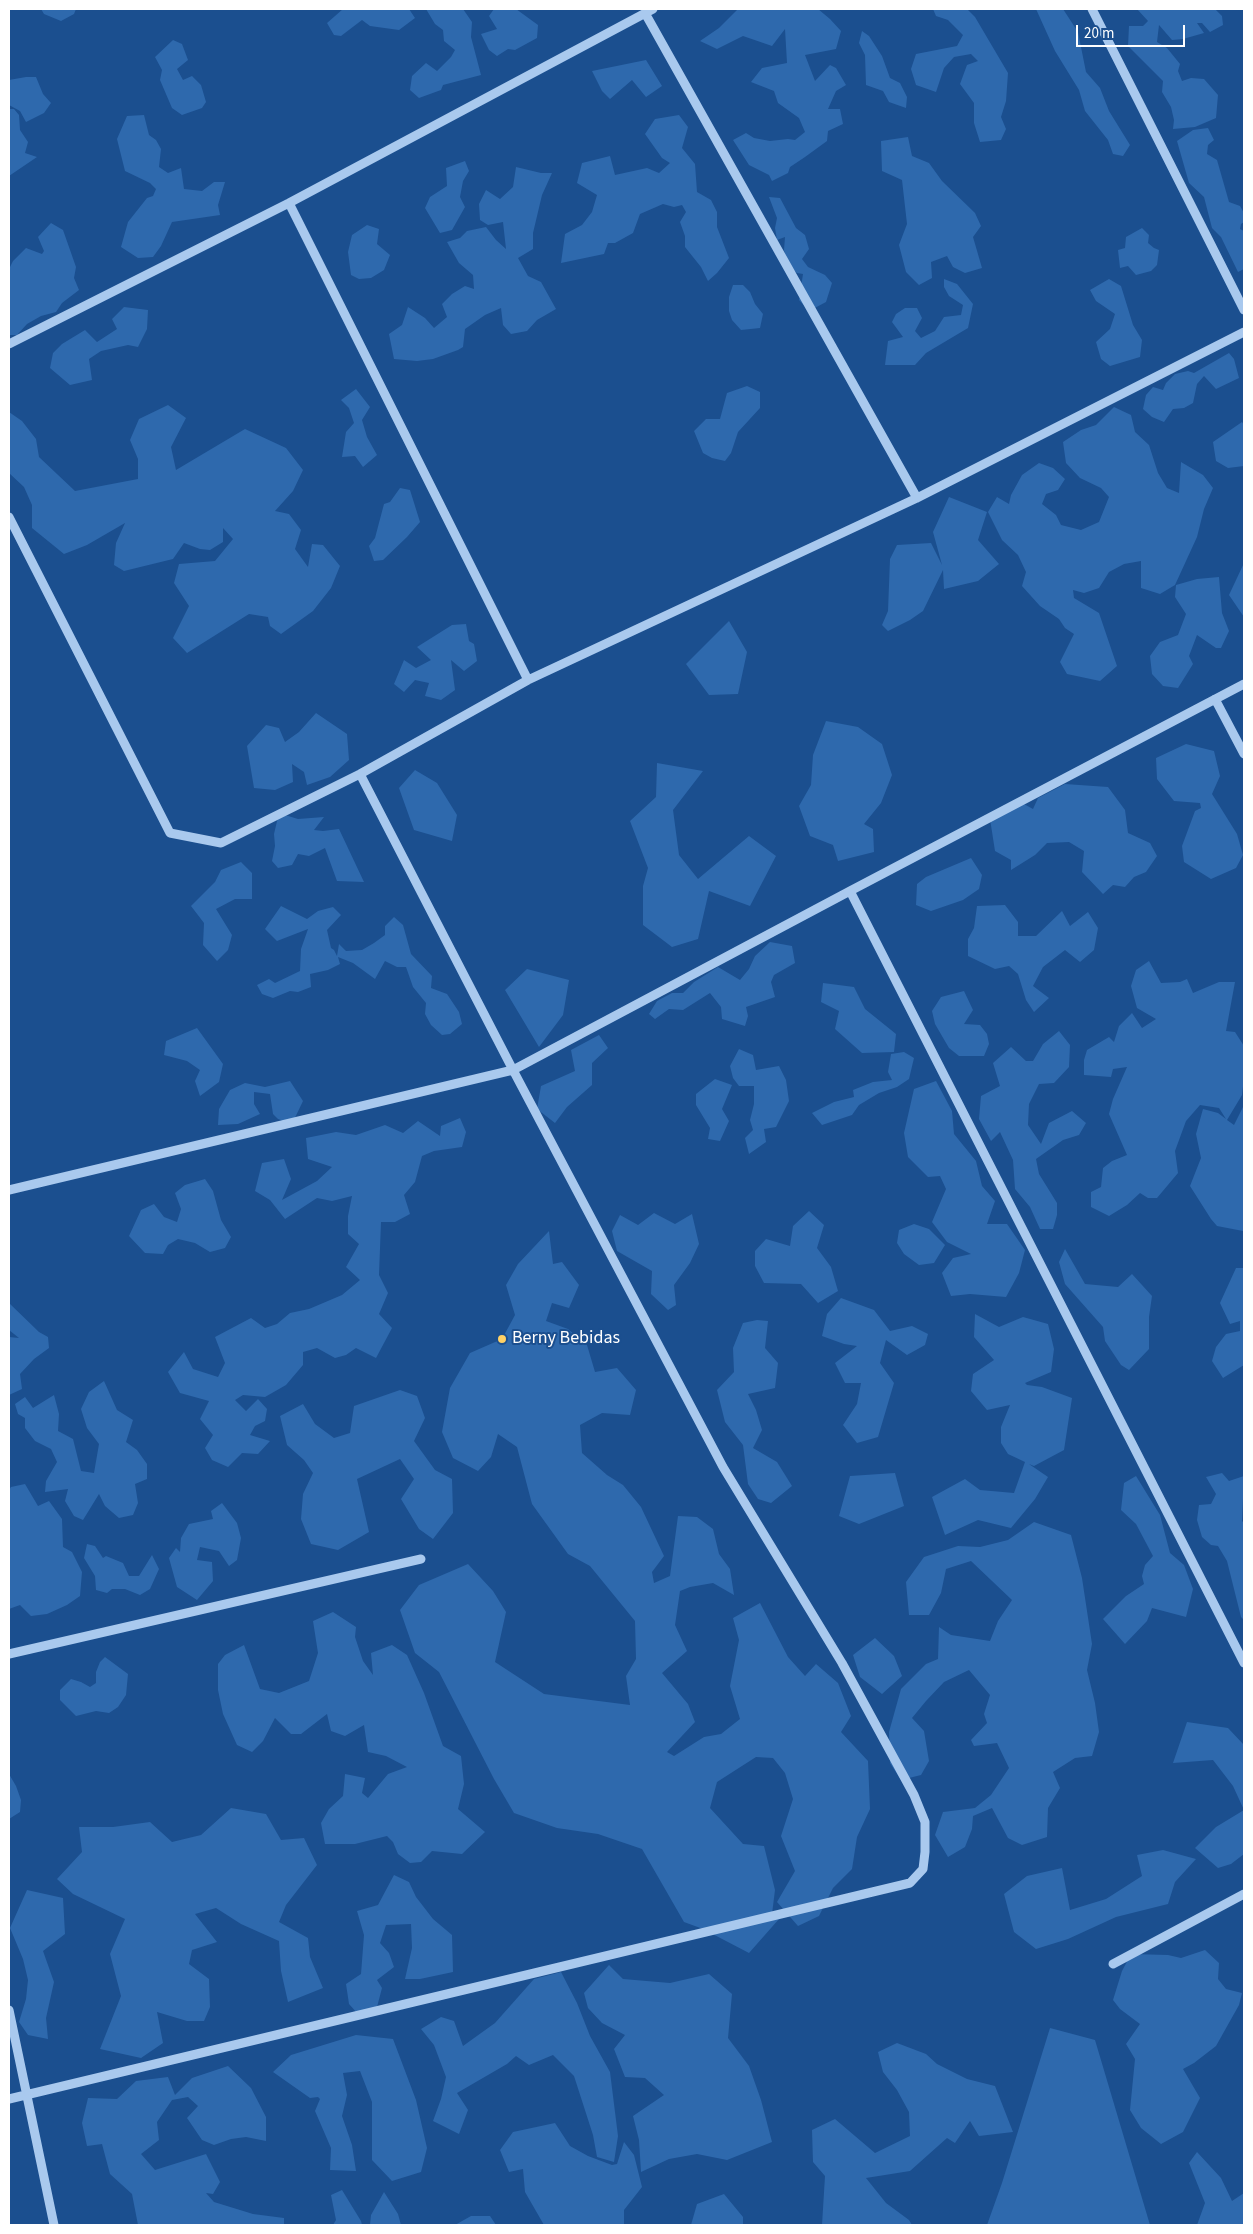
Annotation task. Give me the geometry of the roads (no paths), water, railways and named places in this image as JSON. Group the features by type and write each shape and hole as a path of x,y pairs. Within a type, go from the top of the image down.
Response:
{"street":[{"path":"1092,9 1244,310"},
{"path":"9,344 289,203 649,11 917,498"},
{"path":"289,203 528,680"},
{"path":"9,517 170,833 221,843 360,774 528,680 917,498 1244,332"},
{"path":"9,1190 513,1070 850,890 1244,684"},
{"path":"1215,698 1244,754"},
{"path":"9,2099 910,1883 923,1869 925,1822 914,1795 842,1663 723,1467 513,1070 360,774"},
{"path":"850,890 1244,1663"},
{"path":"9,1654 421,1559"},
{"path":"1114,1964 1244,1894"},
{"path":"9,2010 54,2225"}],"place":[{"name":"Berny Bebidas","path":"502,1339"}]}
